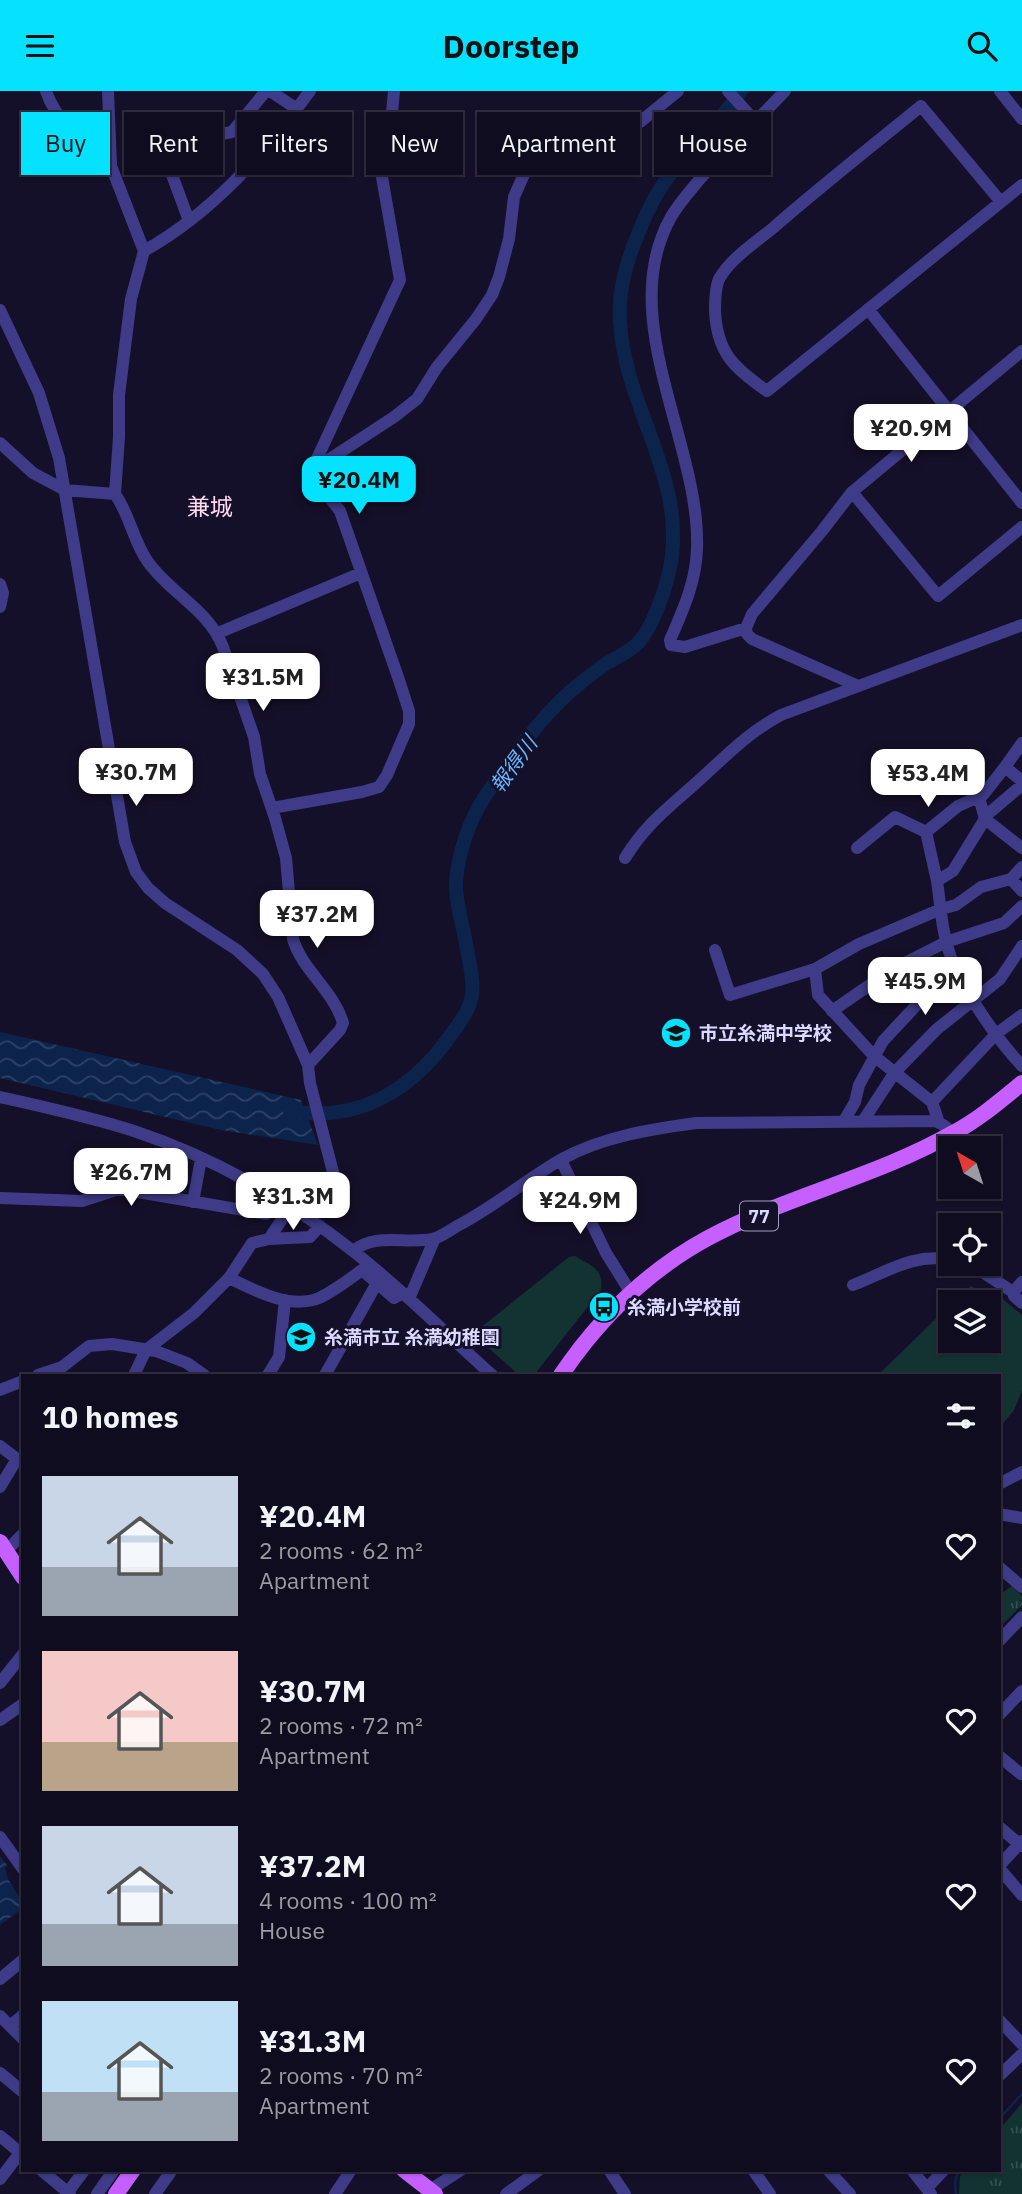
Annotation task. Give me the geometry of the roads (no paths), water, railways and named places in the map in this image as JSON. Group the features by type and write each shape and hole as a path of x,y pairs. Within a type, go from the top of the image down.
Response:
{"main road":[{"name":"77","path":"562,1374 599,1325 631,1293 677,1257 718,1233 952,1134 1022,1083"},
{"path":"4,1554 21,1575"},
{"path":"116,2194 132,2172"},
{"path":"411,2172 433,2192"}],"street":[{"path":"46,91 55,112"},
{"path":"108,91 109,112"},
{"path":"189,221 161,145 232,132 268,91 298,109"},
{"path":"145,251 170,236 242,176 310,91"},
{"path":"272,807 362,792 379,786 387,775 409,724 406,701 340,510 316,481 313,470 400,280 401,272 382,177 394,91"},
{"path":"313,470 417,399 437,367 476,319 492,295 499,277 509,239 514,197 525,172 539,160 584,149 606,140 639,122 678,91"},
{"path":"728,91 747,112"},
{"path":"761,112 785,91"},
{"path":"1000,91 1022,119"},
{"path":"1001,202 921,106 729,266 718,281 715,300 716,328 724,353 740,373 767,391 1001,202 1022,184"},
{"path":"110,158 114,177 145,251 131,299 118,395 119,437 114,494 126,512 147,560 218,633 254,737 260,774 286,858 296,951 336,1006 343,1023 340,1030 308,1065"},
{"path":"705,175 671,215 653,278 653,326 695,518 697,547 695,574 670,640 671,645 685,647 746,628"},
{"path":"867,309 1022,503"},
{"path":"0,310 26,360 43,403 59,457 125,842 136,872 148,888 165,903 237,950 263,974 278,997 308,1065 310,1083 334,1176 334,1186 328,1198 315,1210"},
{"path":"858,686 752,639 746,628 752,614 852,492 1022,351"},
{"path":"0,443 33,473 65,490 114,494"},
{"path":"852,492 938,596 1022,527"},
{"path":"218,633 361,573"},
{"path":"0,584 3,593 0,607"},
{"path":"625,858 647,826 742,739 781,715 1022,625"},
{"path":"926,832 958,806 983,795 1022,743"},
{"path":"937,881 953,871 985,819 1022,783 1005,767"},
{"path":"979,797 985,819 1022,848"},
{"path":"857,848 895,817 926,832"},
{"path":"926,832 946,942 958,974 1007,1051 1022,1066"},
{"path":"715,950 730,995 815,969 859,944 956,905 981,887 1011,879 1022,867"},
{"path":"1011,879 1022,891"},
{"path":"832,1011 893,969 946,942 1004,923 1022,906"},
{"path":"863,1121 895,1072 937,1029 1000,979 1022,946"},
{"path":"815,969 818,995 874,1056 932,1102 939,1123"},
{"path":"844,1121 874,1056 889,1034 925,996 958,974"},
{"path":"932,1102 996,1034 1022,1015"},
{"path":"0,1097 134,1131 201,1159 263,1190 320,1226 353,1251 491,1374"},
{"path":"353,1251 374,1241 435,1238 583,1149 671,1127 696,1123 802,1124 863,1121 939,1123 952,1134"},
{"path":"192,1202 201,1159"},
{"path":"561,1160 606,1253 631,1293"},
{"path":"0,1198 72,1202 126,1190 266,1214"},
{"path":"269,1239 290,1207"},
{"path":"134,1374 146,1350 194,1313 229,1278 252,1243 269,1239 310,1237 320,1226"},
{"path":"229,1278 285,1300 317,1299 362,1271 394,1299 406,1296 435,1238"},
{"path":"853,1285 906,1262 938,1259"},
{"path":"993,1276 1018,1287 1014,1296 1022,1303"},
{"path":"326,1374 377,1283"},
{"path":"269,1374 279,1357 285,1300"},
{"path":"41,1374 62,1367 89,1346 112,1344 156,1351 187,1363 203,1374"},
{"path":"0,1389 21,1382"},
{"path":"0,1446 20,1454 0,1487"},
{"path":"1001,1483 1022,1472"},
{"path":"1001,1514 1022,1518"},
{"path":"4,1554 21,1536"},
{"path":"1001,1569 1022,1587"},
{"path":"1001,1639 1022,1617"},
{"path":"0,1683 21,1657"},
{"path":"1001,1713 1022,1691"},
{"path":"0,1720 21,1705"},
{"path":"1001,1758 1022,1774"},
{"path":"1001,1829 1021,1844 1001,1865"},
{"path":"0,1837 20,1861"},
{"path":"1001,1869 1022,1895"},
{"path":"0,1979 21,1961"},
{"path":"0,2015 21,2037"},
{"path":"10,2026 21,2017"},
{"path":"1001,2022 1022,2044"},
{"path":"1001,2074 1022,2054"},
{"path":"0,2073 21,2090"},
{"path":"0,2136 21,2151"},
{"path":"0,2179 21,2153"},
{"path":"43,2172 62,2191 82,2172"},
{"path":"97,2194 113,2172"},
{"path":"155,2194 171,2172"},
{"path":"335,2194 350,2172"},
{"path":"433,2192 458,2172"},
{"path":"506,2194 536,2172"},
{"path":"609,2172 625,2194"},
{"path":"754,2172 770,2194"},
{"path":"830,2172 850,2194"},
{"path":"914,2172 929,2191 943,2172"}],"water":[{"path":"0,1032 301,1100 318,1145 221,1130 0,1078"},
{"path":"0,1856 7,1865 5,1869 8,1879 21,1900 21,1909 0,1925"}],"waterway":[{"name":"報得川","path":"290,1111 338,1112 380,1099 417,1074 448,1039 466,1013 472,995 471,969 456,889 457,871 469,827 484,798 547,714 589,676 636,645 653,618 669,573 673,539 671,507 664,476 624,353 620,321 622,288 634,244 657,195 671,173 725,113 741,91"},
{"path":"1001,2117 1022,2094"},
{"path":"956,2194 958,2172"}],"place":[{"name":"市立糸満中学校","path":"676,1033"},
{"name":"糸満小学校前","path":"604,1307"},
{"name":"糸満市立 糸満幼稚園","path":"301,1337"}],"district":[{"name":"兼城","path":"210,506"}]}
